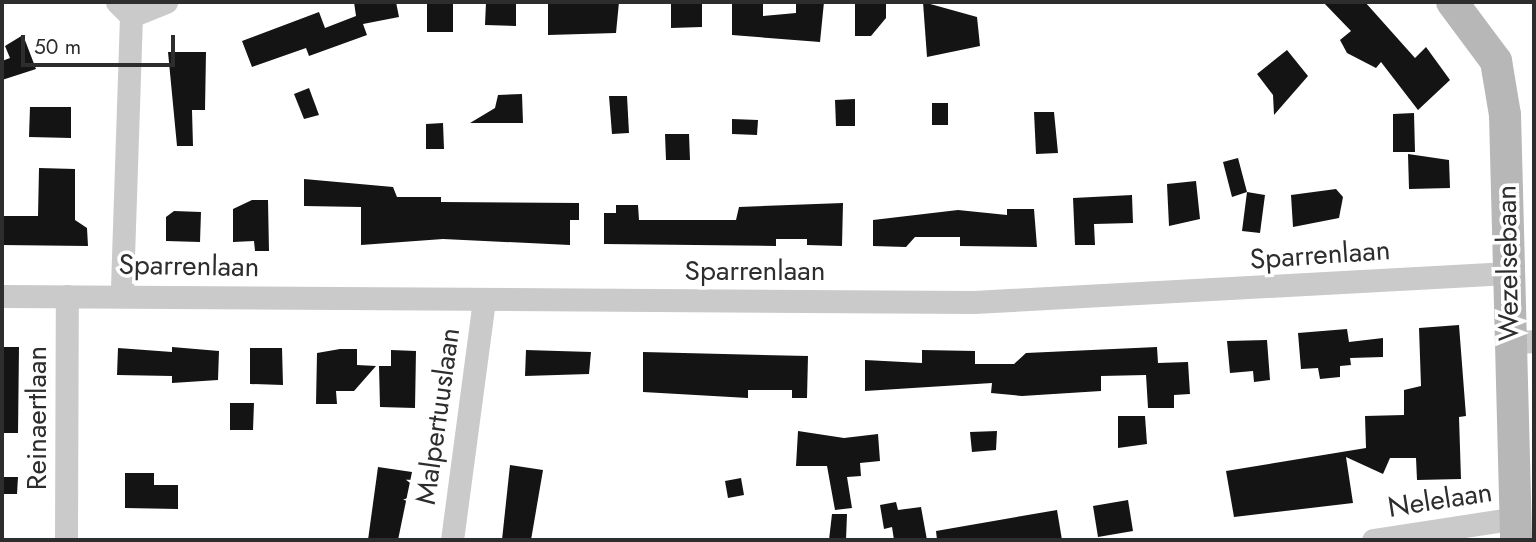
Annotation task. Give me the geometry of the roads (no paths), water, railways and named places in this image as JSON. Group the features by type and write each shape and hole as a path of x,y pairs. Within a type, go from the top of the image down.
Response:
{"street":[{"path":"122,294 124,9 166,2"},
{"name":"Wezelsebaan","path":"1452,2 1496,61 1505,115 1508,273 1522,342 1516,529"},
{"name":"Sparrenlaan","path":"2,296 122,294 484,300 1093,300 1508,273"},
{"name":"Reinaertlaan","path":"66,540 67,296"},
{"name":"Malpertuuslaan","path":"452,540 484,300"},
{"name":"Nelelaan","path":"1373,540 1516,529"}]}
